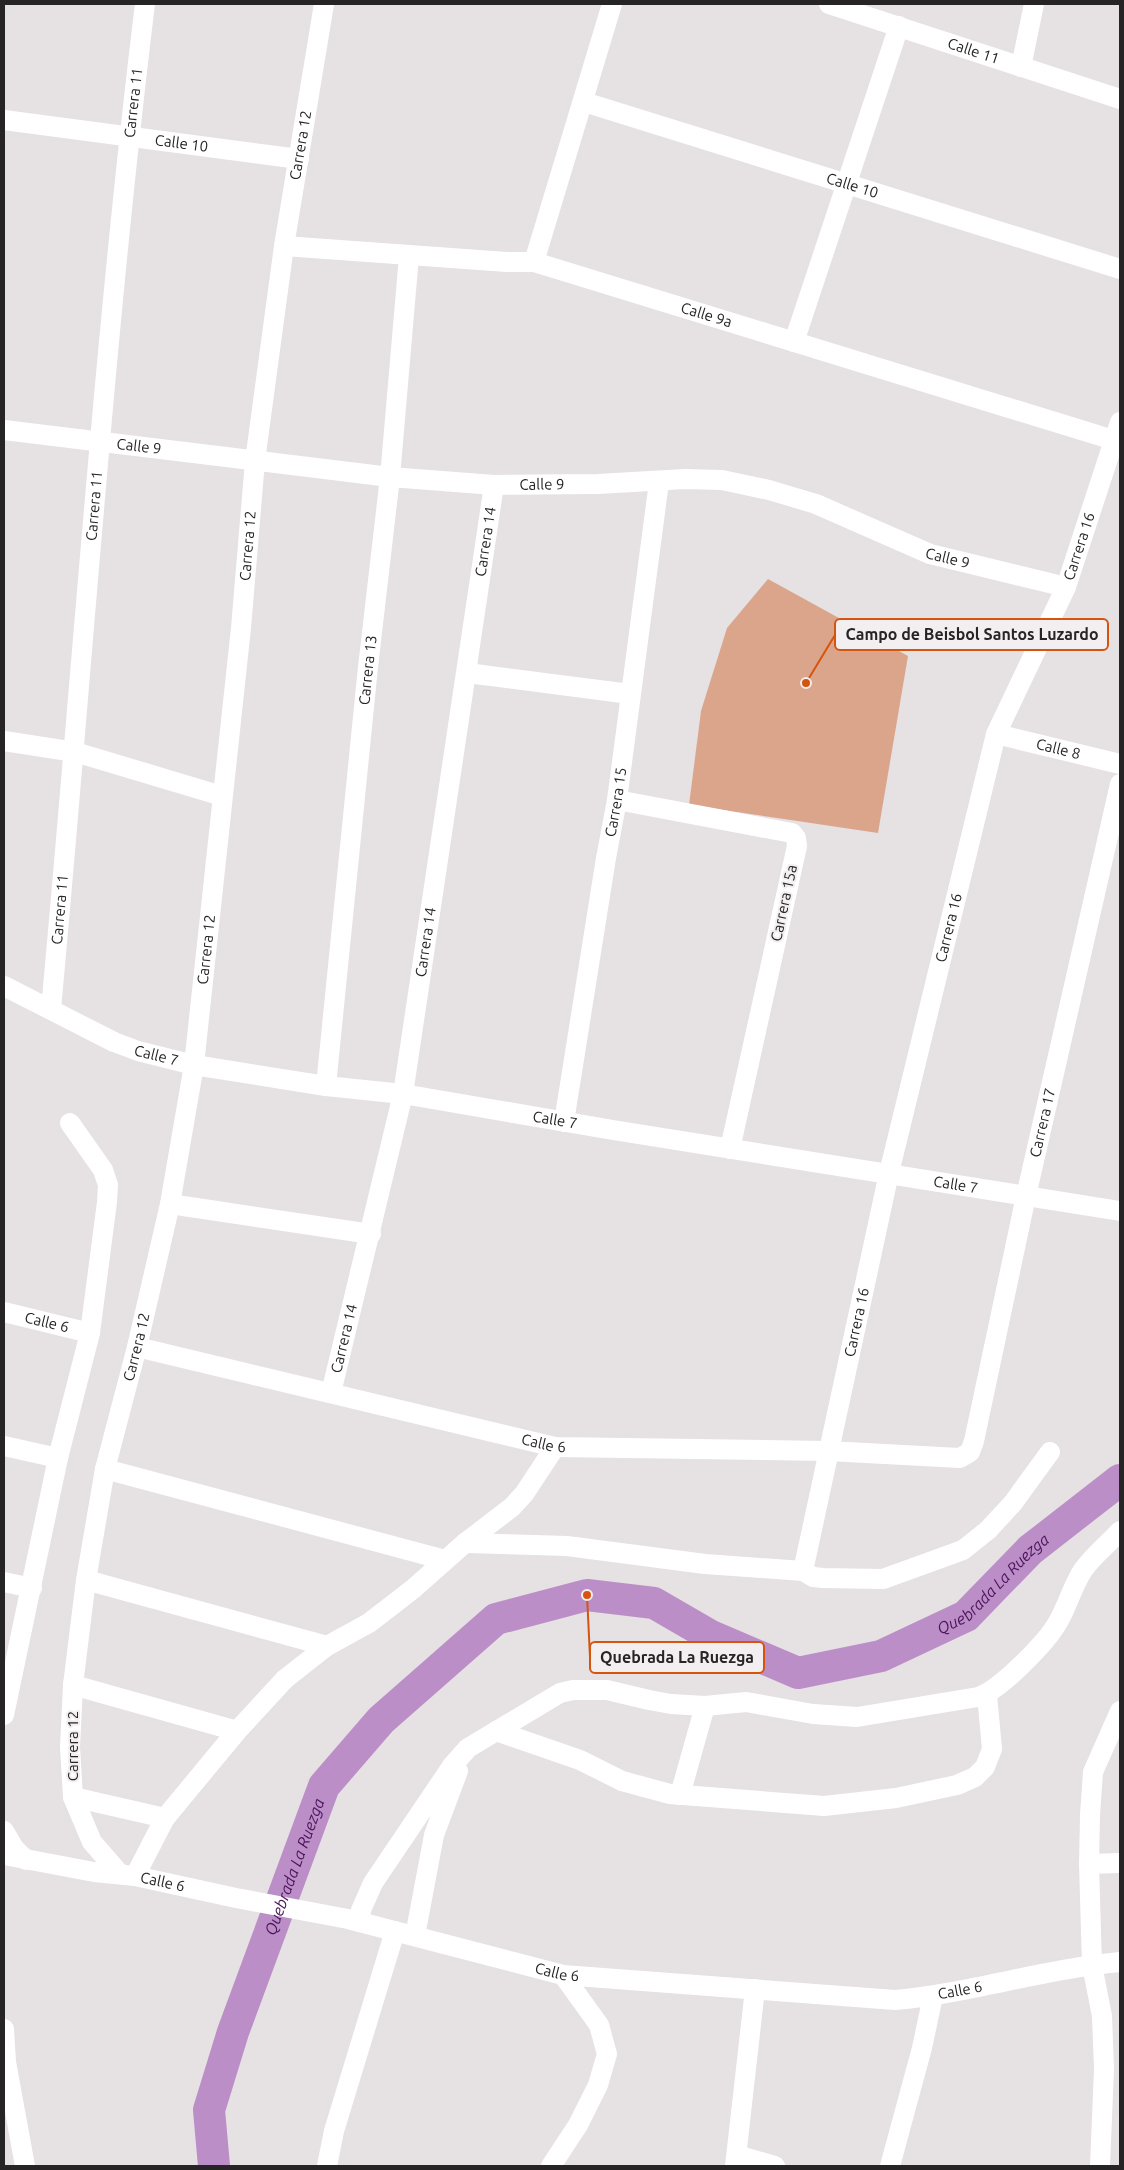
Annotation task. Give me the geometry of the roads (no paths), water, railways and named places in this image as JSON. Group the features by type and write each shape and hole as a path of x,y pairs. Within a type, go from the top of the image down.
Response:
{"street":[{"name":"Carrera 11","path":"51,1009 74,752 98,443 128,137 145,4"},
{"name":"Carrera 12","path":"128,1875 92,1842 73,1797 70,1747 73,1685 86,1580 105,1469 138,1347 170,1204 194,1065 241,628 255,461 284,246 324,4"},
{"path":"534,262 584,102 612,4"},
{"name":"Calle 11","path":"829,4 1120,99"},
{"path":"1021,67 1034,4"},
{"path":"794,342 899,26"},
{"name":"Calle 10","path":"584,102 1120,269"},
{"name":"Calle 10","path":"4,120 299,159"},
{"name":"Calle 9a","path":"284,246 409,256 534,262 794,342 1118,434"},
{"name":"Carrera 13","path":"326,1086 368,667 390,477 409,256"},
{"name":"Calle 9","path":"4,430 98,443 390,477 494,485 659,482 685,479 722,480 769,490 816,504 930,554 1066,587"},
{"name":"Carrera 16","path":"803,1571 889,1174 996,734 1066,587 1118,434"},
{"name":"Carrera 15","path":"564,1122 617,800 659,482"},
{"name":"Carrera 14","path":"331,1393 371,1234 403,1094 494,485"},
{"path":"467,673 630,694"},
{"name":"Calle 8","path":"996,734 1120,764"},
{"path":"4,741 74,752 222,796"},
{"name":"Carrera 17","path":"960,1458 970,1452 974,1441 1026,1196 1120,784"},
{"name":"Carrera 15a","path":"617,800 792,833 796,838 797,846 730,1149"},
{"name":"Calle 7","path":"4,986 114,1042 138,1051 194,1065 326,1086 403,1094 1120,1212"},
{"path":"4,1715 58,1458 90,1333 108,1185 103,1170 70,1123"},
{"path":"170,1204 371,1234"},
{"name":"Calle 6","path":"4,1312 90,1333"},
{"name":"Calle 6","path":"138,1347 555,1447 828,1450 960,1458"},
{"path":"4,1446 58,1458"},
{"path":"128,1875 165,1818 237,1731 284,1679 327,1646 368,1623 413,1589 464,1543 512,1507 524,1494 555,1447"},
{"path":"464,1543 567,1546 705,1564 803,1571 823,1578 883,1579 962,1550 988,1530 1014,1503 1050,1452"},
{"path":"105,1469 445,1560"},
{"path":"354,1920 361,1910 373,1883 440,1782 468,1748 560,1693 573,1690 607,1690 649,1700 705,1706 746,1702 813,1714 857,1717 903,1711 986,1694 1006,1680 1048,1636 1064,1611 1072,1589 1084,1569 1120,1532"},
{"path":"86,1580 327,1646"},
{"path":"4,1582 32,1588"},
{"path":"73,1685 237,1731"},
{"path":"496,1731 580,1760 622,1781 680,1795 824,1806 896,1798 957,1785 975,1777 985,1767 992,1748 986,1694"},
{"path":"680,1795 705,1706"},
{"path":"1100,2166 1104,2069 1102,2016 1092,1965 1088,1864 1094,1772 1120,1712"},
{"path":"415,1936 434,1835 452,1784 468,1748"},
{"path":"73,1797 165,1818"},
{"path":"4,1830 14,1848 26,1860"},
{"name":"Calle 6","path":"4,1855 94,1872 128,1875 354,1920 563,1975 895,2000 933,1996 1092,1965 1120,1962"},
{"path":"1088,1864 1120,1863"},
{"path":"327,2166 334,2131 394,1931"},
{"path":"552,2166 578,2125 598,2085 606,2054 599,2025 563,1975"},
{"path":"755,1989 736,2161 775,2166"},
{"path":"890,2166 922,2048 933,1996"},
{"path":"4,2029 5,2062 25,2166"}],"waterway":[{"name":"Quebrada La Ruezga","path":"214,2166 209,2110 233,2032 324,1786 381,1720 496,1619 587,1595 654,1603 711,1636 798,1673 881,1656 966,1616 1030,1550 1120,1480"}],"place":[{"name":"Campo de Beisbol Santos Luzardo","path":"806,683"},
{"name":"Quebrada La Ruezga","path":"587,1595"}]}
